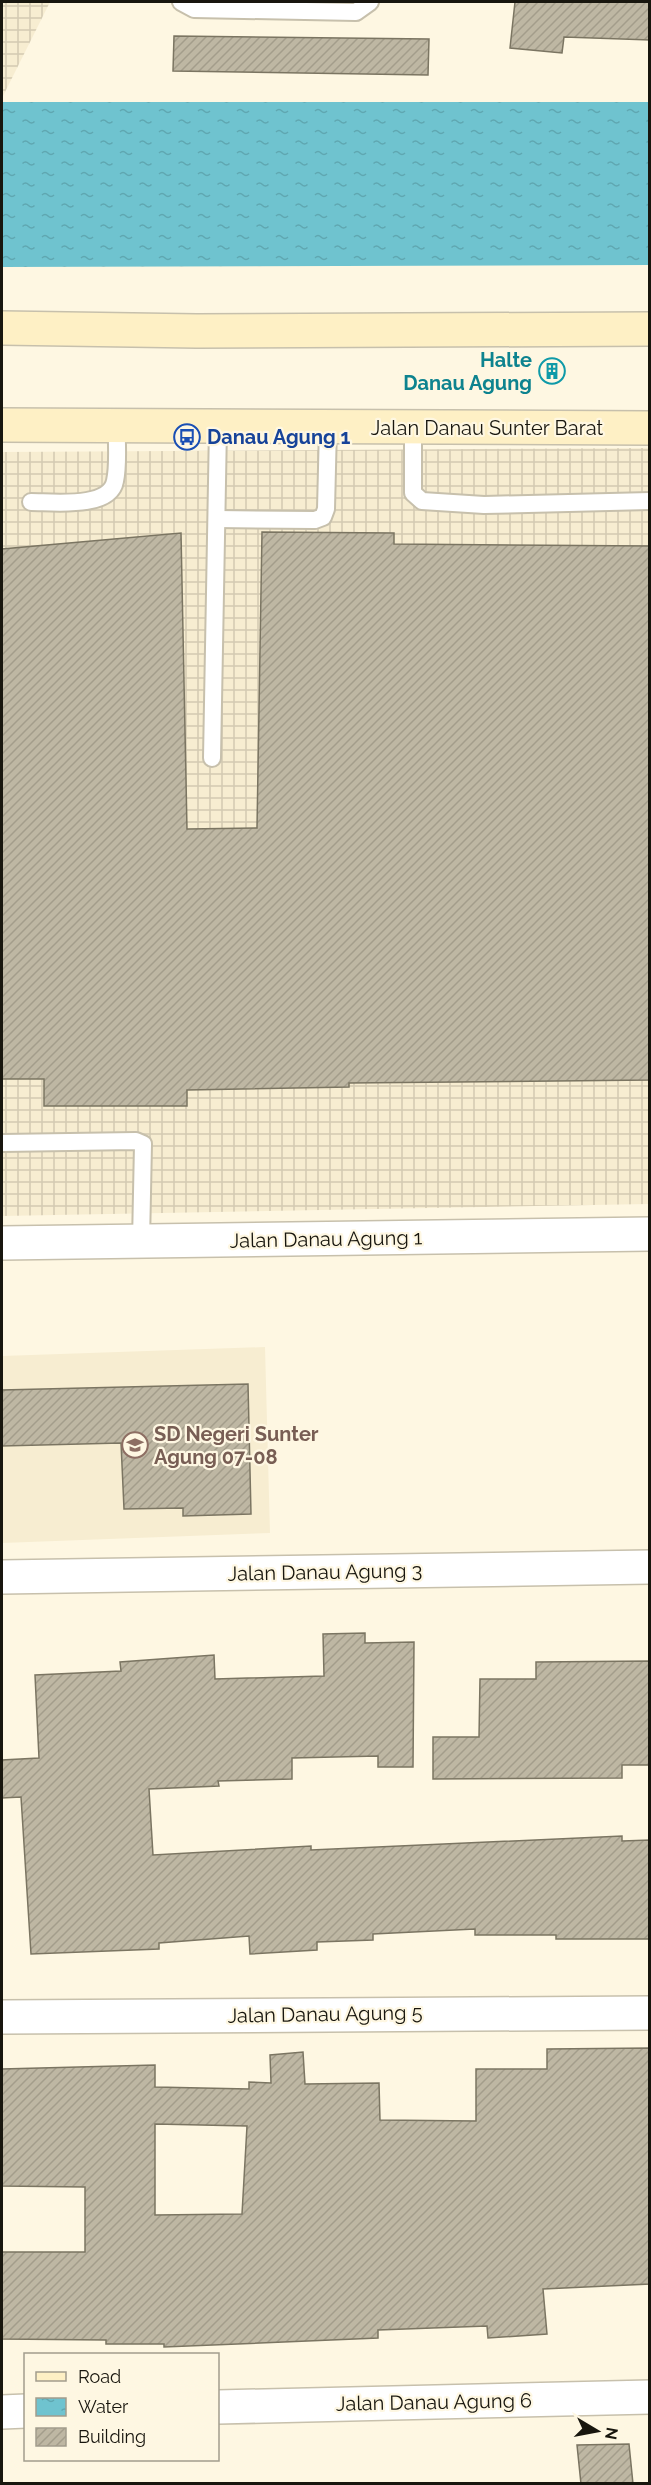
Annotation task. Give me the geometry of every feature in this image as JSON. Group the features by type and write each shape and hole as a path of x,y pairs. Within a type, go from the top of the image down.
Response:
{"main road":[{"path":"2,328 197,331 650,329"},
{"name":"Jalan Danau Sunter Barat","path":"2,425 650,428"}],"street":[{"name":"Jalan Danau Agung 1","path":"2,1243 650,1234"},
{"name":"Jalan Danau Agung 3","path":"2,1577 650,1567"},
{"name":"Jalan Danau Agung 5","path":"2,2017 418,2012 650,2013"},
{"name":"Jalan Danau Agung 6","path":"219,2407 650,2397"},
{"path":"2,2412 24,2411"}],"lane":[{"path":"181,2 194,9 280,5 356,12 370,2"},
{"path":"31,502 82,502 106,496 115,483 117,424"},
{"path":"212,758 218,427"},
{"path":"218,519 315,520 323,517 326,509 328,427"},
{"path":"413,427 413,493 422,501 484,505 650,501"},
{"path":"2,1143 136,1141 143,1144 141,1242"}],"shaded area":[{"path":"2,2 50,2 2,98"},
{"path":"649,448 649,1204 2,1216 2,452"},
{"name":"SD Negeri Sunter Agung 07-08","path":"265,1347 270,1533 2,1543 2,1356"}],"water":[{"path":"2,102 649,102 649,265 2,267"}],"building":[{"path":"515,2 650,2 650,40 564,37 562,53 510,48"},
{"path":"174,36 429,39 428,75 173,71"},
{"path":"262,532 394,533 394,544 650,546 650,1080 349,1083 349,1087 187,1090 187,1106 44,1106 44,1079 2,1079 2,549 181,533 187,829 257,828"},
{"path":"248,1384 251,1514 183,1516 183,1508 124,1509 121,1443 2,1446 2,1390"},
{"path":"365,1633 365,1643 414,1642 413,1767 378,1767 378,1756 292,1758 292,1779 218,1781 219,1786 149,1789 153,1855 311,1846 311,1850 622,1836 622,1841 650,1840 650,1939 556,1939 556,1935 475,1935 475,1929 373,1934 373,1940 317,1942 317,1950 250,1954 249,1936 159,1943 159,1949 31,1954 21,1797 2,1798 2,1760 39,1758 35,1675 121,1671 120,1662 214,1655 215,1679 324,1676 323,1634"},
{"path":"650,1661 650,1765 622,1765 622,1778 433,1779 433,1737 479,1737 480,1679 536,1679 536,1662"},
{"path":"650,2048 650,2284 543,2289 547,2334 488,2338 487,2326 378,2330 378,2338 164,2347 164,2344 106,2344 106,2340 2,2339 2,2252 85,2252 85,2187 2,2186 2,2069 155,2065 155,2087 249,2089 249,2082 271,2083 270,2055 303,2052 305,2084 379,2083 380,2120 476,2121 476,2069 547,2069 547,2049","holes":["155,2124 247,2126 242,2214 155,2215"]},
{"path":"629,2444 633,2484 581,2484 577,2445"}],"place":[{"name":"Halte Danau Agung","path":"552,371"},
{"name":"Danau Agung 1","path":"187,437"},
{"name":"SD Negeri Sunter Agung 07-08","path":"135,1445"}]}
